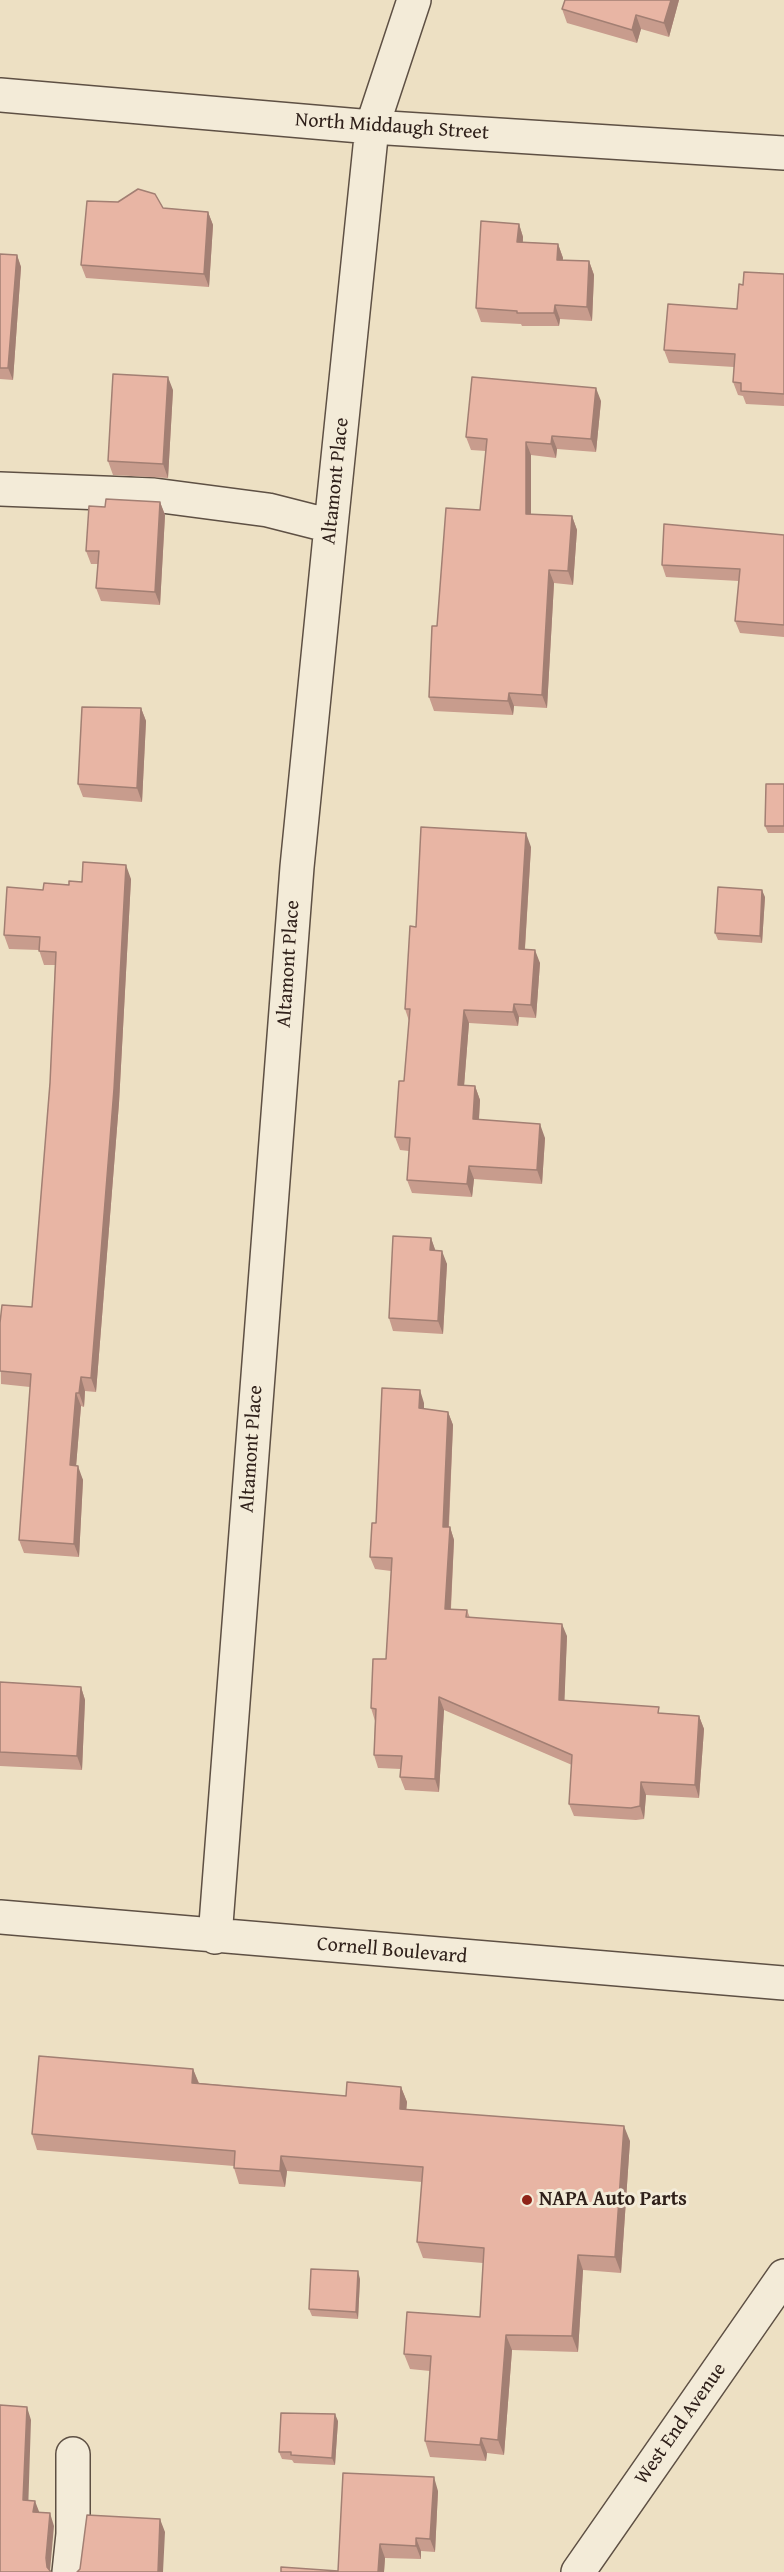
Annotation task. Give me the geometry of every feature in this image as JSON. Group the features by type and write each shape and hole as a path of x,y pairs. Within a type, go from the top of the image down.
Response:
{"street":[{"name":"Altamont Place","path":"215,1937 297,867 331,526 372,127 414,0"},
{"name":"North Middaugh Street","path":"0,95 372,127 784,153"},
{"path":"0,489 154,495 268,510 331,526"},
{"name":"Cornell Boulevard","path":"0,1917 215,1937 784,1983"},
{"name":"West End Avenue","path":"578,2572 784,2277"},
{"path":"69,2572 74,2534 73,2454"}],"building":[{"path":"565,0 671,0 664,23 636,15 632,30 562,9"},
{"path":"138,189 155,194 163,208 208,212 204,274 81,265 87,201 118,202"},
{"path":"481,221 519,224 517,242 558,244 557,260 589,261 587,307 555,305 554,313 517,313 517,311 476,308"},
{"path":"0,254 17,255 8,368 0,368"},
{"path":"744,272 784,274 784,394 741,391 741,383 733,382 735,354 664,350 668,304 737,309 739,284 743,285"},
{"path":"113,374 168,377 163,464 108,461"},
{"path":"472,377 596,388 591,439 552,436 551,444 526,442 526,514 572,516 568,571 549,570 542,695 509,693 508,701 429,697 432,626 437,626 446,508 480,510 487,439 466,437"},
{"path":"106,499 160,502 155,592 96,588 99,551 86,551 89,506 105,507"},
{"path":"664,524 784,535 784,625 735,621 740,569 662,565"},
{"path":"82,707 141,708 137,788 78,784"},
{"path":"766,784 784,784 784,826 765,826"},
{"path":"421,827 526,833 519,949 535,950 531,1005 514,1004 513,1012 464,1010 458,1085 475,1086 473,1119 540,1124 537,1170 469,1166 467,1184 407,1180 410,1138 395,1137 399,1081 404,1081 410,1009 405,1009 410,926 416,927"},
{"path":"83,862 126,865 114,1089 91,1378 81,1377 79,1393 76,1393 70,1465 78,1466 74,1544 19,1540 31,1374 0,1371 0,1323 2,1305 32,1307 50,1083 56,952 39,951 40,937 4,935 7,887 43,890 44,883 69,885 69,881 82,882"},
{"path":"718,887 762,890 760,936 715,933"},
{"path":"393,1236 431,1238 430,1250 442,1251 438,1321 389,1318"},
{"path":"382,1388 420,1390 419,1408 448,1412 443,1527 450,1527 445,1609 467,1610 466,1617 562,1624 559,1700 659,1707 658,1713 699,1716 695,1785 641,1782 640,1806 631,1808 569,1804 572,1755 439,1697 435,1779 400,1777 402,1756 374,1755 376,1709 371,1708 373,1659 386,1659 392,1558 370,1557 372,1523 376,1523"},
{"path":"0,1682 81,1687 77,1756 0,1752"},
{"path":"39,2056 193,2069 192,2083 346,2096 347,2082 401,2087 400,2109 624,2126 615,2257 578,2255 572,2336 506,2335 498,2440 481,2438 480,2445 425,2441 431,2356 404,2354 407,2312 480,2317 484,2248 417,2242 423,2167 281,2156 280,2171 234,2168 235,2151 32,2134"},
{"path":"311,2269 358,2271 356,2312 309,2309"},
{"path":"0,2405 27,2407 23,2500 35,2501 33,2512 50,2513 46,2558 47,2567 51,2572 0,2572"},
{"path":"281,2413 335,2414 332,2458 279,2452"},
{"path":"343,2473 434,2477 430,2539 416,2538 416,2546 380,2544 378,2572 281,2572 281,2567 338,2571"},
{"path":"87,2515 160,2519 158,2572 77,2572 80,2569"}],"place":[{"name":"NAPA Auto Parts","path":"527,2200"}]}
